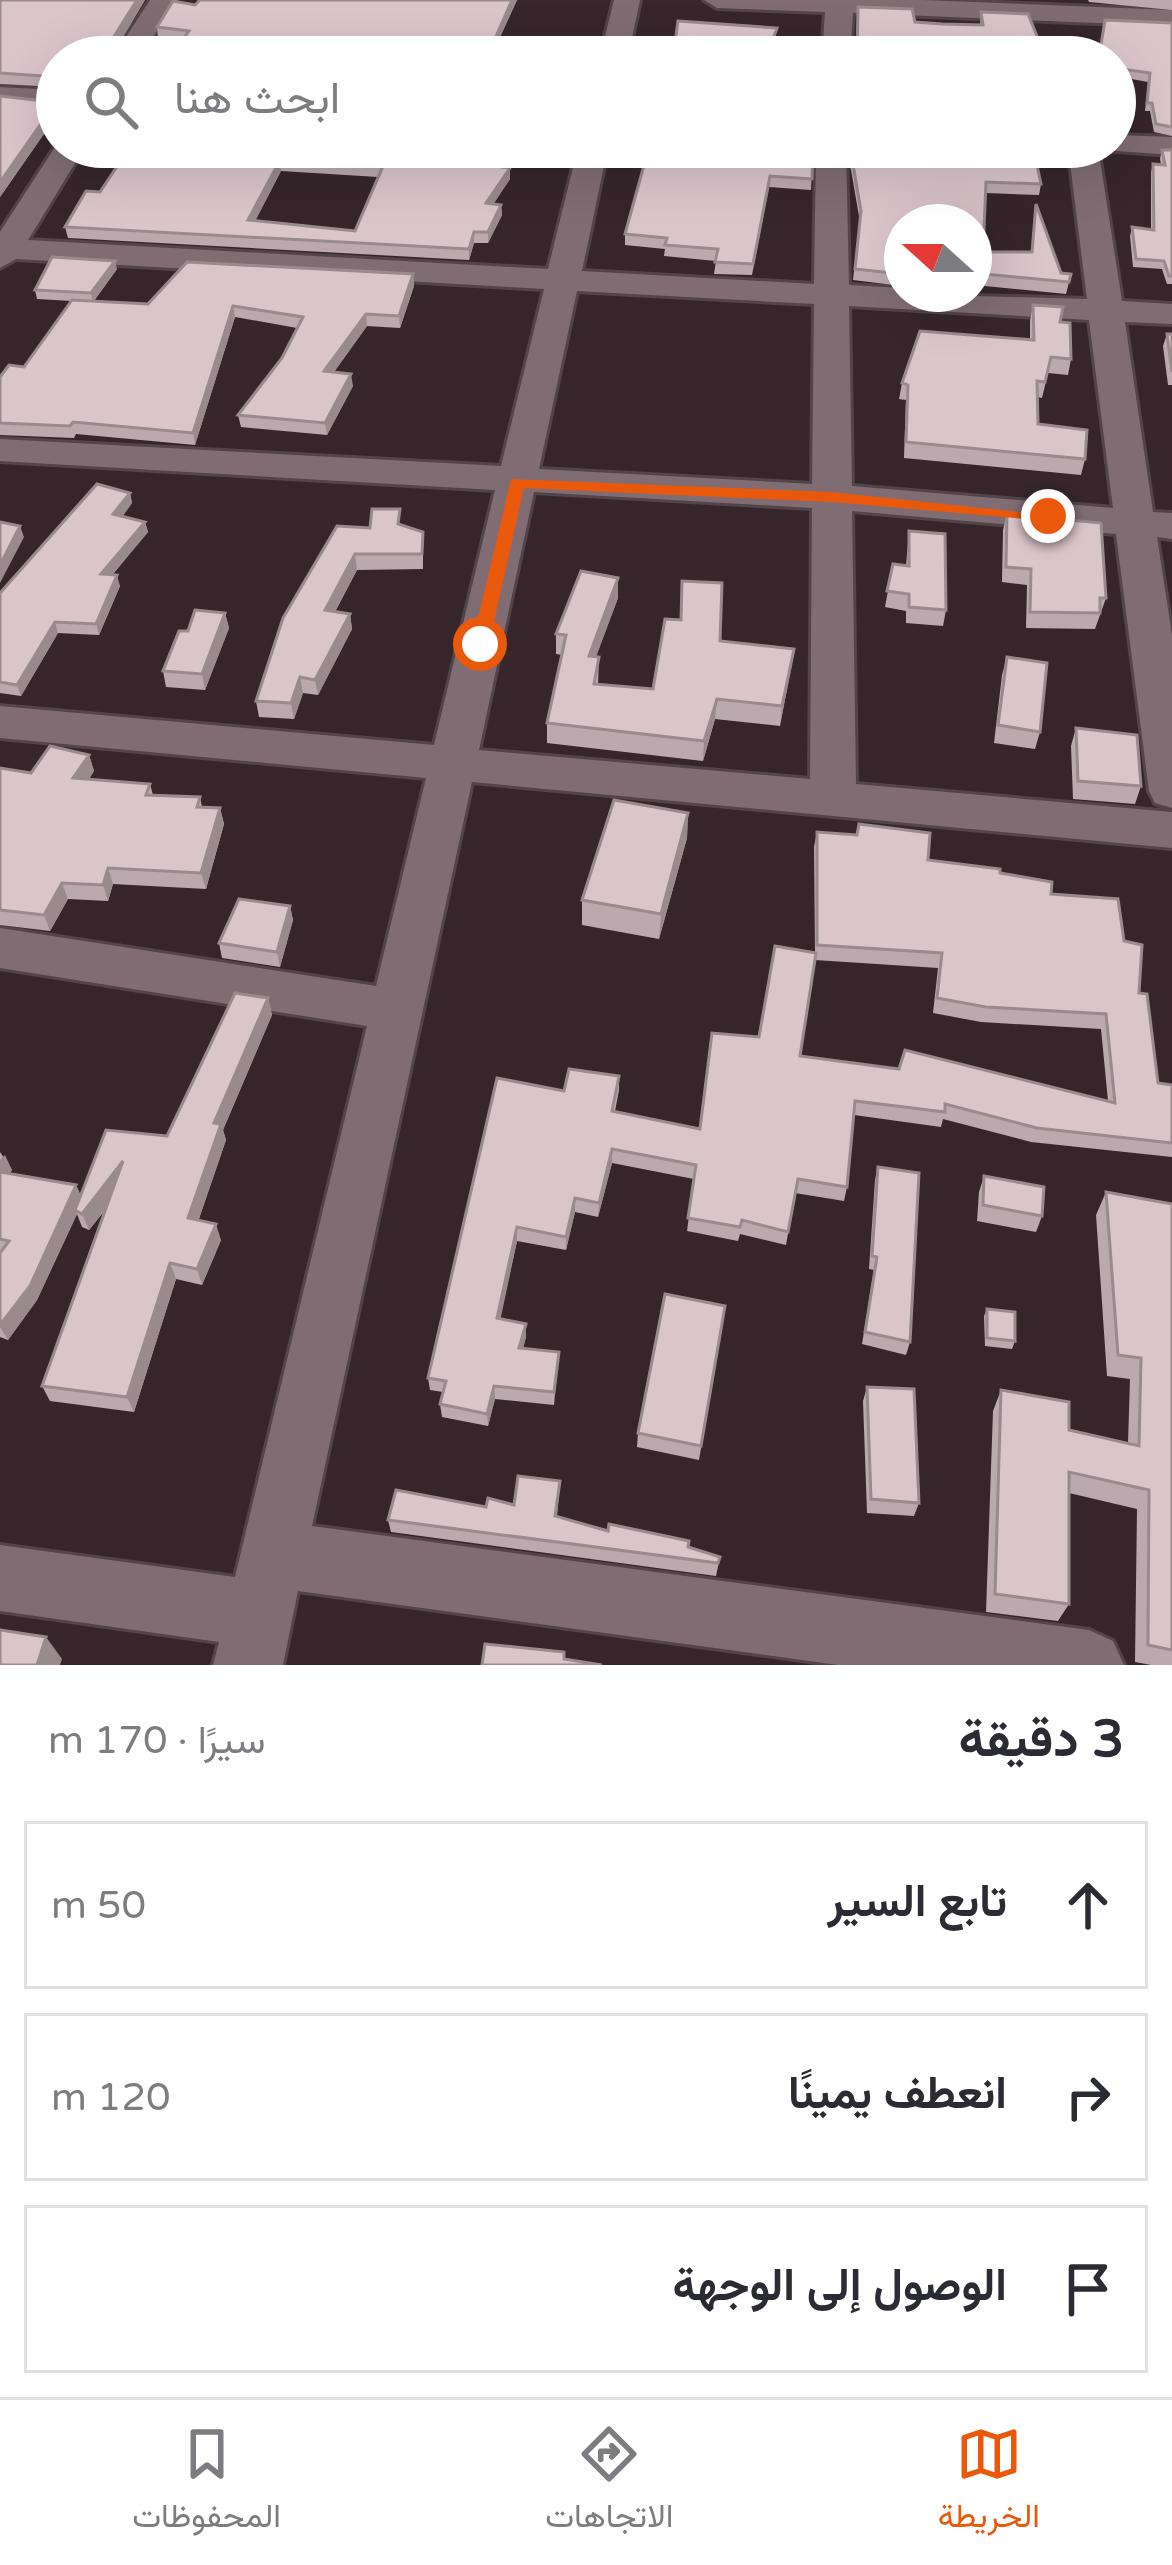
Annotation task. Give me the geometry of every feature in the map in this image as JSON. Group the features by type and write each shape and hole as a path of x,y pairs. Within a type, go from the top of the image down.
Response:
{"street":[{"path":"141,36 164,0"},
{"path":"618,36 626,0"},
{"path":"717,0 1172,18"},
{"path":"838,36 840,3"},
{"path":"0,96 36,98"},
{"path":"1136,145 1172,146"},
{"path":"2,252 56,168"},
{"path":"260,1611 588,168"},
{"path":"831,168 833,800"},
{"path":"1086,168 1106,311 1154,525 1172,791"},
{"path":"2,252 564,278 1172,314"},
{"path":"0,450 832,497 1154,525"},
{"path":"0,722 1172,830"},
{"path":"0,948 397,1010"},
{"path":"0,1579 260,1611 1089,1665"}],"building":[{"path":"0,0 137,0 114,36 36,36 36,76 0,73"},
{"path":"200,0 512,0 496,36 185,36 189,31 157,27 173,1 195,5"},
{"path":"858,7 912,9 915,22 942,24 983,25 981,12 1028,14 1037,36 857,36"},
{"path":"1105,20 1172,23 1172,127 1156,124 1152,103 1147,103 1150,73 1136,71 1136,36 1102,36"},
{"path":"678,21 777,28 774,36 676,36"},
{"path":"0,96 36,100 36,131 0,182"},
{"path":"1162,150 1172,150 1172,276 1164,261 1136,259 1132,227 1154,230 1153,164 1165,165"},
{"path":"116,168 276,168 248,220 355,231 382,168 510,168 486,203 501,205 488,232 474,232 469,249 65,227 86,191 100,192"},
{"path":"643,168 812,168 812,179 770,176 753,264 715,262 718,249 665,245 667,238 625,234"},
{"path":"854,168 1038,168 1041,184 986,182 985,204 884,204 884,272 855,269 861,211"},
{"path":"1036,204 1061,273 1071,274 1069,282 992,275 992,252 1032,252"},
{"path":"52,257 115,261 91,293 35,290"},
{"path":"187,262 413,274 399,316 366,314 324,371 351,374 325,423 238,415 282,358 303,317 233,306 193,433 73,422 70,426 0,423 0,377 9,365 24,367 72,300 148,304"},
{"path":"1033,305 1063,307 1060,322 1070,323 1071,359 1051,357 1045,382 1037,381 1038,424 1087,430 1085,459 906,442 908,385 902,383 920,331 1034,340"},
{"path":"1167,334 1172,334 1172,372"},
{"path":"97,484 130,493 113,514 145,522 101,574 117,575 96,624 55,622 17,685 0,682 0,593"},
{"path":"372,509 400,509 398,524 423,532 422,554 355,554 325,610 350,614 315,680 300,677 291,703 256,701 283,618 337,526 370,528"},
{"path":"1007,514 1101,523 1106,598 1100,598 1100,613 1030,612 1031,569 1006,567"},
{"path":"0,522 20,526 0,565"},
{"path":"909,531 945,534 946,610 909,607 909,594 887,591 893,564 909,566"},
{"path":"581,571 618,578 589,656 599,657 594,684 653,689 665,619 681,620 682,581 722,583 720,641 794,649 782,706 717,699 704,741 547,723 566,635 556,634"},
{"path":"195,610 225,613 202,674 163,671 179,631 188,631"},
{"path":"1007,657 1047,663 1040,732 998,725"},
{"path":"1076,728 1137,735 1141,786 1078,781"},
{"path":"50,746 89,755 73,778 150,784 146,795 200,797 197,807 220,808 201,873 108,868 103,885 62,883 44,915 0,910 0,768 31,773"},
{"path":"614,800 688,813 661,914 582,900"},
{"path":"859,824 930,833 928,860 1000,869 1000,873 1052,882 1051,894 1118,899 1124,941 1142,945 1139,993 1147,994 1158,1083 1172,1085 1172,1143 1037,1128 945,1104 945,1112 855,1101 847,1187 798,1179 788,1232 742,1220 740,1227 688,1218 696,1165 612,1149 599,1203 575,1198 566,1237 517,1227 497,1318 526,1324 519,1348 559,1352 554,1392 494,1386 487,1414 440,1404 446,1381 428,1378 497,1078 564,1091 569,1069 619,1076 612,1111 700,1129 712,1033 759,1037 775,946 816,953 800,1056 899,1069 905,1050 1115,1103 1106,1014 986,1007 937,998 942,953 817,945 817,832 857,835"},
{"path":"239,899 290,906 277,952 219,943"},
{"path":"235,993 268,998 214,1123 221,1124 188,1218 216,1224 197,1269 170,1263 127,1397 42,1386 123,1161 82,1214 75,1210 106,1130 167,1136"},
{"path":"878,1167 919,1173 910,1342 865,1332 877,1257 872,1256"},
{"path":"0,1172 76,1185 30,1286 0,1325 0,1253 9,1241 0,1239"},
{"path":"984,1176 1044,1187 1042,1216 983,1205"},
{"path":"1106,1192 1172,1204 1172,1650 1148,1645 1149,1490 1069,1472 1069,1604 995,1594 1001,1390 1069,1402 1069,1430 1139,1446 1141,1358 1118,1355"},
{"path":"665,1294 725,1306 701,1446 638,1433"},
{"path":"987,1309 1015,1312 1015,1341 987,1338"},
{"path":"867,1387 914,1389 919,1503 871,1499"},
{"path":"518,1476 560,1481 555,1516 608,1531 609,1524 689,1541 688,1547 720,1557 718,1563 388,1520 396,1490 486,1507 488,1498 514,1505"},
{"path":"0,1630 46,1637 37,1665 0,1665"},
{"path":"485,1644 564,1652 564,1659 602,1665 482,1665"}],"route":[{"path":"480,644 517,482 832,497 1048,516"}]}
